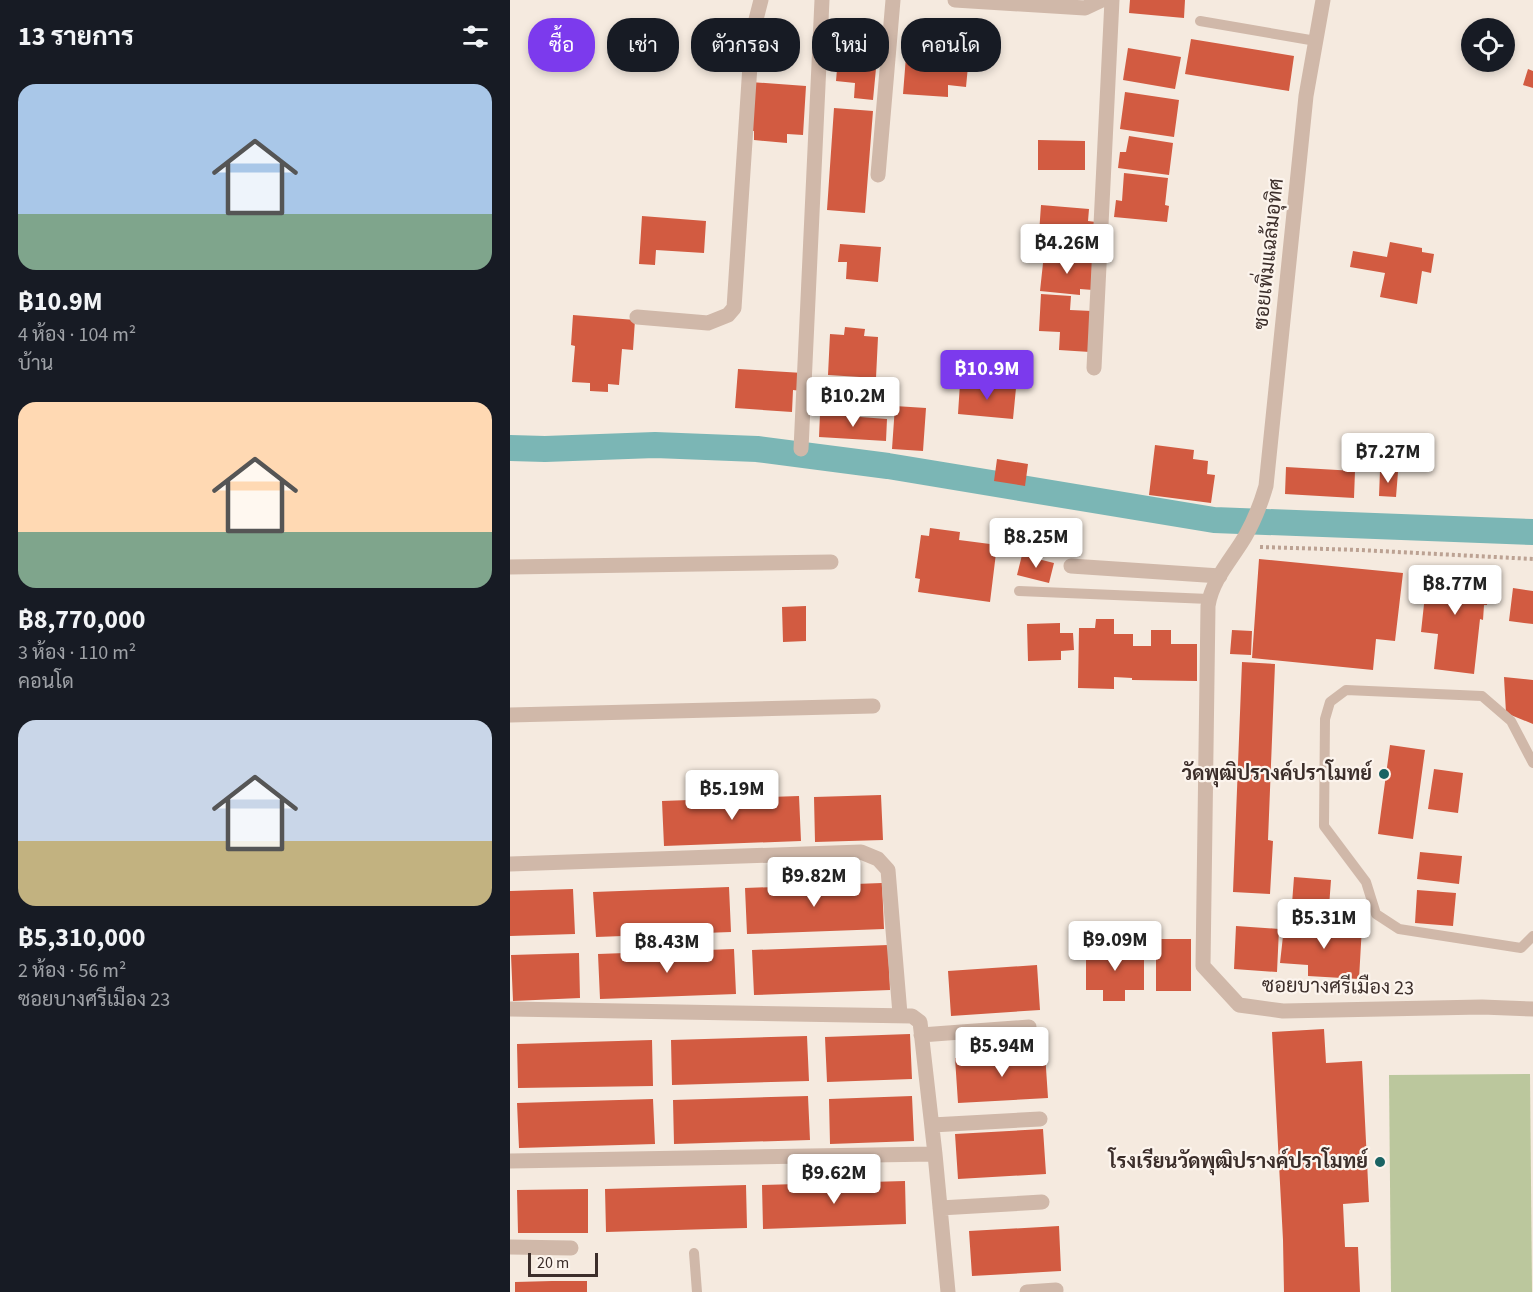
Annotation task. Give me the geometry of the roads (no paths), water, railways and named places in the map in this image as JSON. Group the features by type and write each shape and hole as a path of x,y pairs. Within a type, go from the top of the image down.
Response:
{"street":[{"path":"637,317 708,323 728,315 734,308 752,35 761,0"},
{"path":"801,449 822,0"},
{"path":"878,176 893,0"},
{"path":"955,0 1085,8 1102,0"},
{"path":"1094,368 1112,0"},
{"name":"ซอยเพิ่มแฉล้มอุทิศ","path":"1242,541 1258,512 1266,486 1306,96 1323,0"},
{"name":"ซอยบางศรีเมือง 23","path":"1242,541 1214,586 1209,599 1203,966 1239,1005 1283,1011 1482,1007 1533,1009"},
{"path":"510,567 831,562"},
{"path":"1071,566 1220,576"},
{"path":"510,715 873,706"},
{"path":"510,864 861,852 878,859 888,870 900,1014"},
{"path":"510,1009 912,1016 920,1022 948,1292"},
{"path":"921,1035 1029,1027"},
{"path":"932,1125 1040,1119"},
{"path":"510,1161 935,1154"},
{"path":"940,1208 1042,1202"},
{"path":"510,1247 571,1248"},
{"path":"1027,1292 1056,1290"}],"lane":[{"path":"1200,21 1316,41"},
{"path":"1019,591 1209,599"},
{"path":"1533,763 1511,721 1482,696 1346,690 1329,702 1325,719 1324,826 1366,882 1376,914 1399,929 1521,948 1533,936"},
{"path":"694,1253 697,1292"}],"waterway":[{"path":"510,448 655,445 757,449 888,466 1214,520 1533,532"}],"place":[{"name":"วัดพุฒิปรางค์ปราโมทย์","path":"1384,774"},
{"name":"โรงเรียนวัดพุฒิปรางค์ปราโมทย์","path":"1380,1162"}]}
